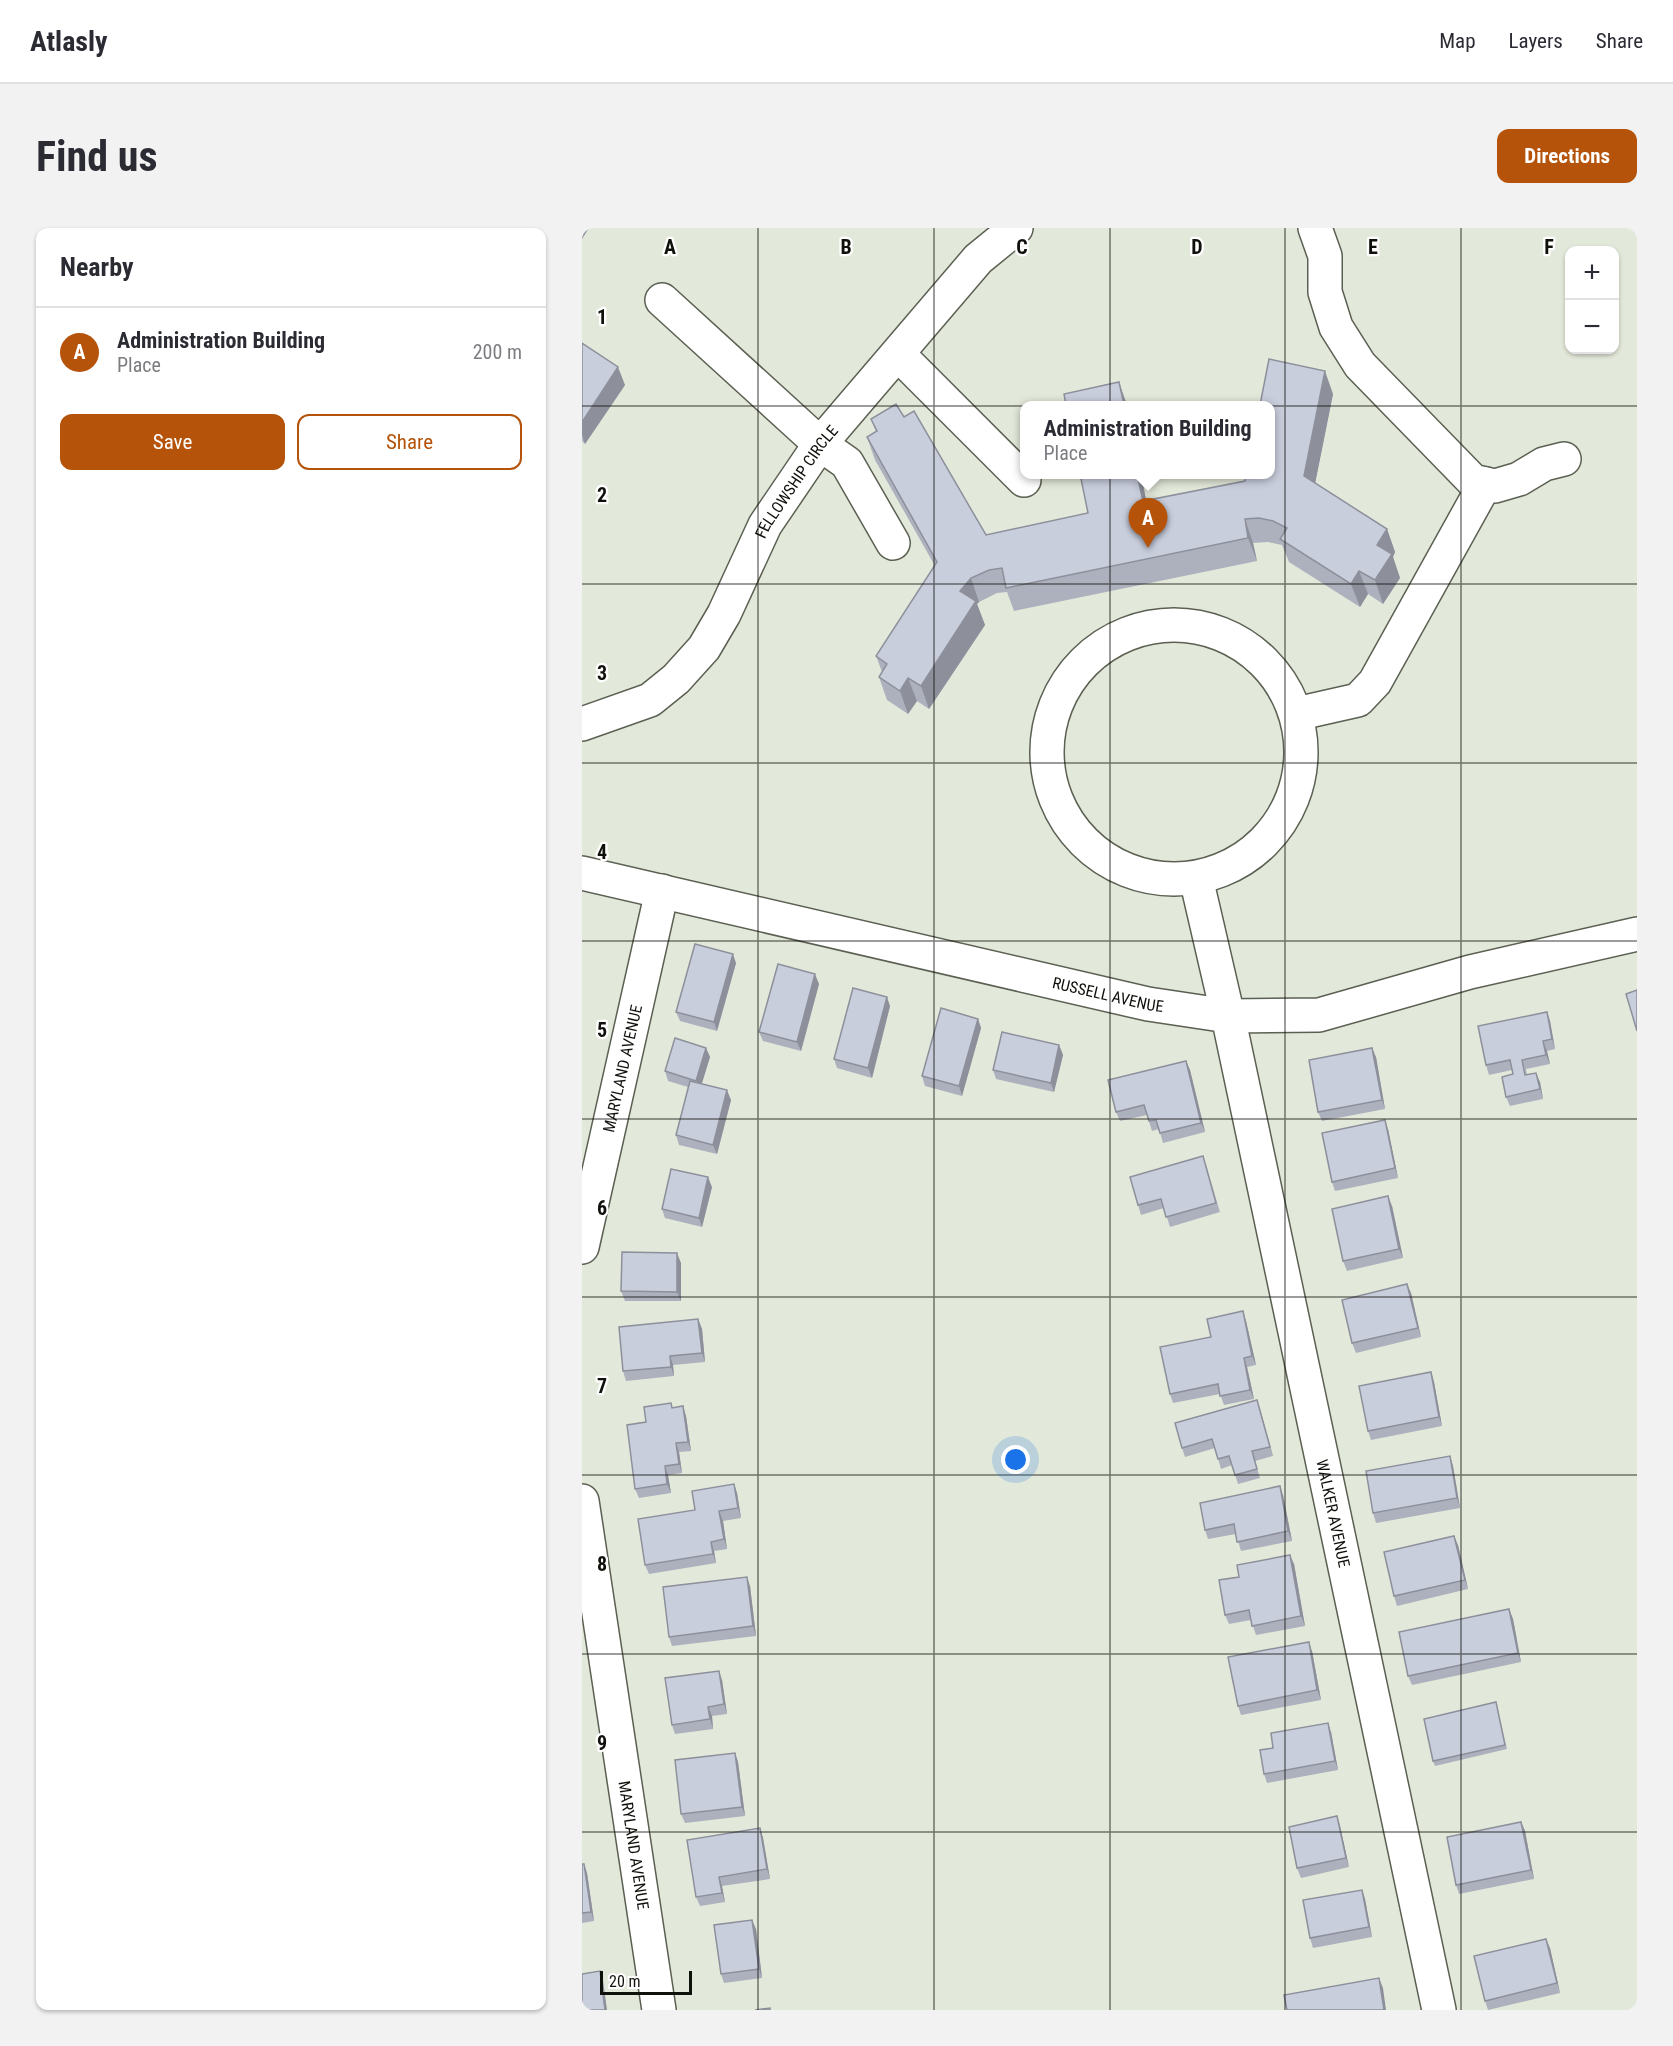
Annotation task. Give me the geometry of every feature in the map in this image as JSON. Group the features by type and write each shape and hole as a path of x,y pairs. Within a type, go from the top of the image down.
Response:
{"street":[{"name":"FELLOWSHIP CIRCLE","path":"582,724 650,700 676,680 704,648 724,614 765,525 820,444 978,259 1016,228"},
{"path":"1315,228 1326,256 1325,292 1336,327 1360,364 1473,482 1495,486 1519,479 1544,464 1564,459"},
{"path":"662,300 820,444 847,463 893,543"},
{"path":"898,354 1020,476"},
{"path":"1296,714 1358,700 1375,682 1485,484"},
{"path":"1191,625 1230,636 1247,646 1267,664 1283,684 1300,728 1302,751 1299,780 1292,801 1272,834 1239,862 1196,878 1173,880 1144,876 1128,871 1097,853 1084,842 1065,819 1053,791 1047,764 1048,734 1053,713 1065,686 1079,668 1101,647 1121,635 1149,626 1191,625"},
{"name":"RUSSELL AVENUE","path":"582,873 1136,1001 1228,1016 1319,1015 1470,972 1637,934"},
{"name":"WALKER AVENUE","path":"1196,878 1228,1016 1439,2010"},
{"name":"MARYLAND AVENUE","path":"582,1246 662,891"},
{"name":"MARYLAND AVENUE","path":"582,1501 584,1541 659,2010"}],"building":[{"path":"582,343 618,367 582,422"},
{"path":"1269,359 1325,371 1304,476 1387,529 1377,545 1392,554 1375,580 1359,571 1351,584 1280,539 1287,528 1273,521 1259,518 1245,519 1248,538 1006,588 1002,568 989,570 971,578 960,591 976,601 921,686 908,678 900,691 879,677 887,664 876,656 937,562 867,437 877,431 871,419 896,404 904,417 914,411 986,535 1088,513 1081,479 1138,479 1143,501 1245,481 1245,479 1275,479 1275,401 1261,401"},
{"path":"1119,382 1123,401 1065,401 1064,394"},
{"path":"695,944 733,954 714,1022 676,1012"},
{"path":"778,964 815,974 797,1042 759,1032"},
{"path":"853,988 887,997 868,1068 834,1059"},
{"path":"1637,990 1637,1031 1626,994"},
{"path":"941,1008 978,1019 959,1086 922,1076"},
{"path":"1547,1012 1552,1039 1543,1041 1546,1055 1522,1060 1525,1075 1536,1073 1540,1089 1506,1097 1502,1077 1513,1074 1510,1060 1486,1065 1478,1026"},
{"path":"1002,1032 1059,1045 1051,1083 993,1070"},
{"path":"675,1038 706,1048 696,1081 665,1071"},
{"path":"1372,1048 1382,1100 1318,1112 1309,1060"},
{"path":"1186,1061 1201,1123 1160,1133 1156,1120 1149,1121 1144,1105 1116,1112 1108,1080"},
{"path":"690,1081 727,1090 713,1145 676,1135"},
{"path":"1385,1120 1395,1168 1332,1182 1322,1133"},
{"path":"1203,1156 1216,1203 1166,1217 1161,1199 1138,1205 1130,1177"},
{"path":"671,1169 708,1177 699,1218 662,1209"},
{"path":"1388,1196 1399,1249 1343,1261 1332,1209"},
{"path":"622,1252 677,1253 677,1292 621,1291"},
{"path":"1407,1284 1418,1328 1352,1343 1342,1300"},
{"path":"1243,1311 1252,1356 1244,1358 1250,1390 1220,1396 1218,1384 1170,1394 1160,1347 1211,1337 1207,1319"},
{"path":"698,1319 702,1353 670,1356 671,1367 623,1371 619,1327"},
{"path":"1431,1372 1439,1417 1368,1431 1359,1386"},
{"path":"1257,1400 1270,1447 1252,1451 1257,1469 1235,1475 1229,1456 1218,1459 1212,1439 1182,1448 1175,1423"},
{"path":"671,1403 672,1408 683,1406 688,1442 676,1443 679,1464 665,1466 667,1484 635,1489 627,1425 646,1422 644,1407"},
{"path":"1450,1456 1457,1498 1373,1513 1366,1471"},
{"path":"734,1484 738,1508 719,1511 724,1539 711,1542 713,1554 645,1565 638,1519 695,1510 692,1491"},
{"path":"1280,1486 1288,1531 1237,1542 1234,1524 1205,1530 1200,1503"},
{"path":"1454,1536 1465,1580 1394,1596 1384,1552"},
{"path":"1290,1555 1301,1616 1252,1626 1249,1610 1225,1615 1219,1580 1239,1577 1237,1565"},
{"path":"747,1577 753,1626 669,1637 663,1587"},
{"path":"1509,1609 1518,1653 1408,1676 1399,1632"},
{"path":"1309,1642 1317,1690 1238,1706 1228,1657"},
{"path":"719,1671 724,1704 708,1707 710,1719 672,1725 665,1678"},
{"path":"1496,1702 1505,1745 1433,1761 1424,1719"},
{"path":"1328,1723 1335,1761 1264,1774 1260,1750 1273,1748 1271,1733"},
{"path":"735,1753 742,1807 681,1814 675,1760"},
{"path":"1337,1816 1346,1858 1297,1868 1289,1827"},
{"path":"1521,1822 1531,1870 1456,1885 1447,1837"},
{"path":"760,1828 767,1869 719,1877 722,1893 696,1897 687,1840"},
{"path":"582,1864 584,1864 591,1912 582,1913"},
{"path":"1362,1890 1369,1927 1310,1938 1303,1900"},
{"path":"752,1920 759,1969 721,1974 714,1925"},
{"path":"1546,1939 1557,1983 1485,2001 1474,1956"},
{"path":"600,1971 605,2010 582,2010 582,1974"},
{"path":"1379,1978 1384,2010 1287,2010 1284,1995"}],"place":[{"name":"Administration Building","path":"1148,548"}]}
